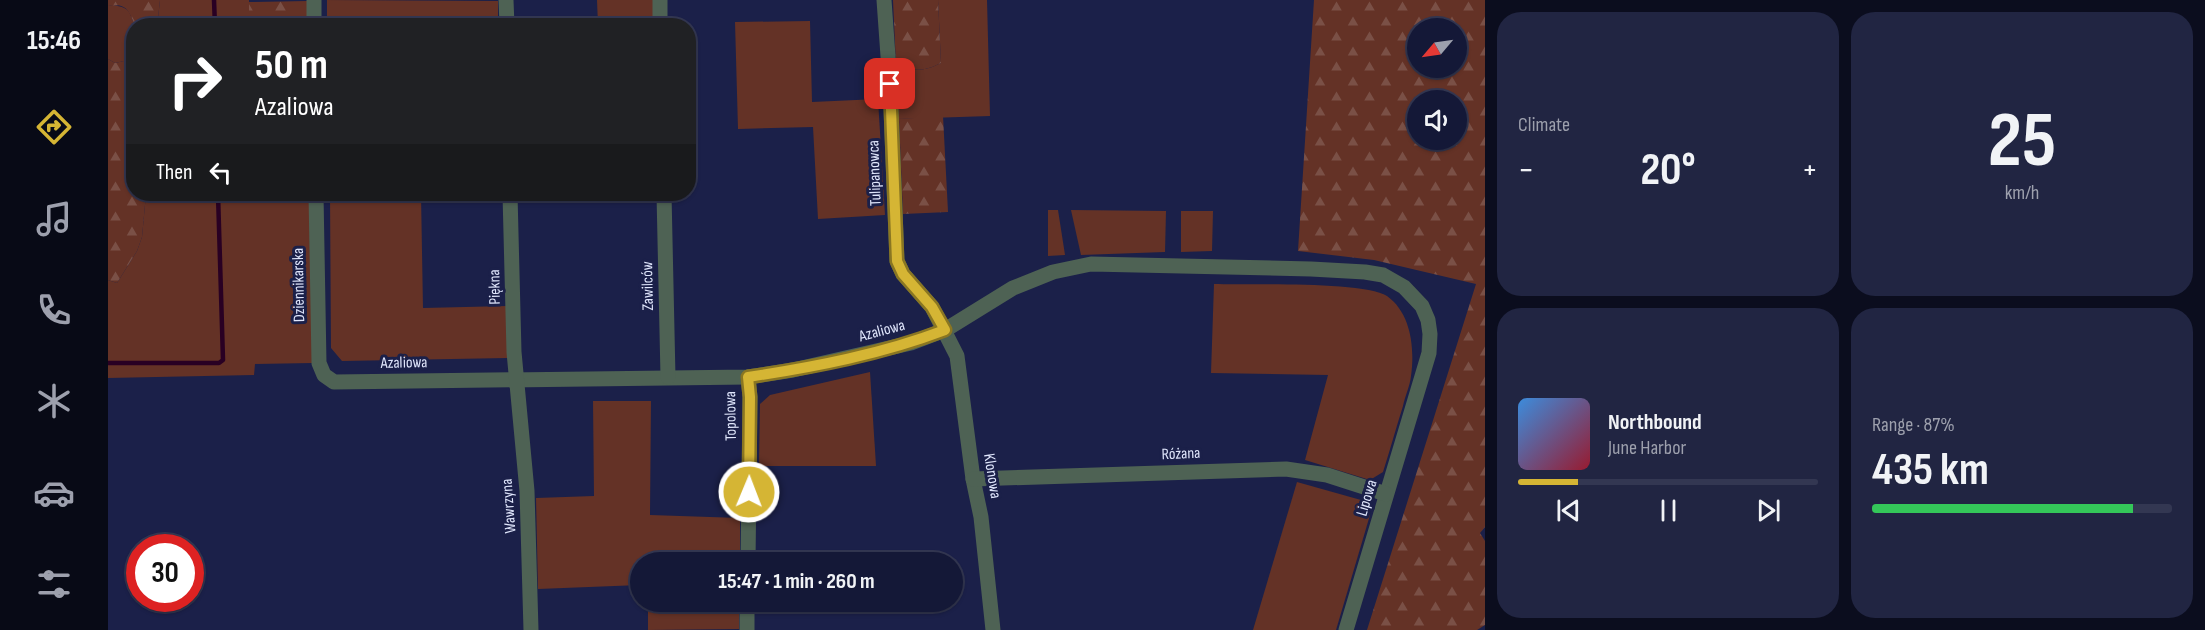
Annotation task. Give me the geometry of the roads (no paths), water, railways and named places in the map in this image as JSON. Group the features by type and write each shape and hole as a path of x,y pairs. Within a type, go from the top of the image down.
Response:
{"street":[{"path":"314,0 314,18"},
{"path":"506,0 507,18"},
{"path":"660,0 660,18"},
{"name":"Tulipanowca","path":"884,0 890,84 897,261 903,274 932,307 945,330"},
{"name":"Dziennikarska","path":"316,201 318,345 324,375"},
{"name":"Piękna","path":"510,201 516,380"},
{"name":"Zawilców","path":"664,201 668,377"},
{"name":"Azaliowa","path":"324,375 334,382 748,377 793,370 911,343 945,330 1013,288 1053,272 1091,264 1311,268 1383,275 1404,287 1422,306 1428,320 1429,353 1422,377"},
{"name":"Klonowa","path":"945,330 957,356 973,479 981,517 993,630"},
{"name":"Topolowa","path":"748,377 750,397 748,552"},
{"name":"Lipowa","path":"1346,630 1422,377"},
{"name":"Wawrzyna","path":"516,380 526,491 531,630"},
{"name":"Różana","path":"973,479 1286,469 1327,475 1386,494"},
{"path":"747,612 747,630"}],"waterway":[{"path":"214,0 215,18"},
{"path":"108,363 219,363 223,360 218,201"}]}
